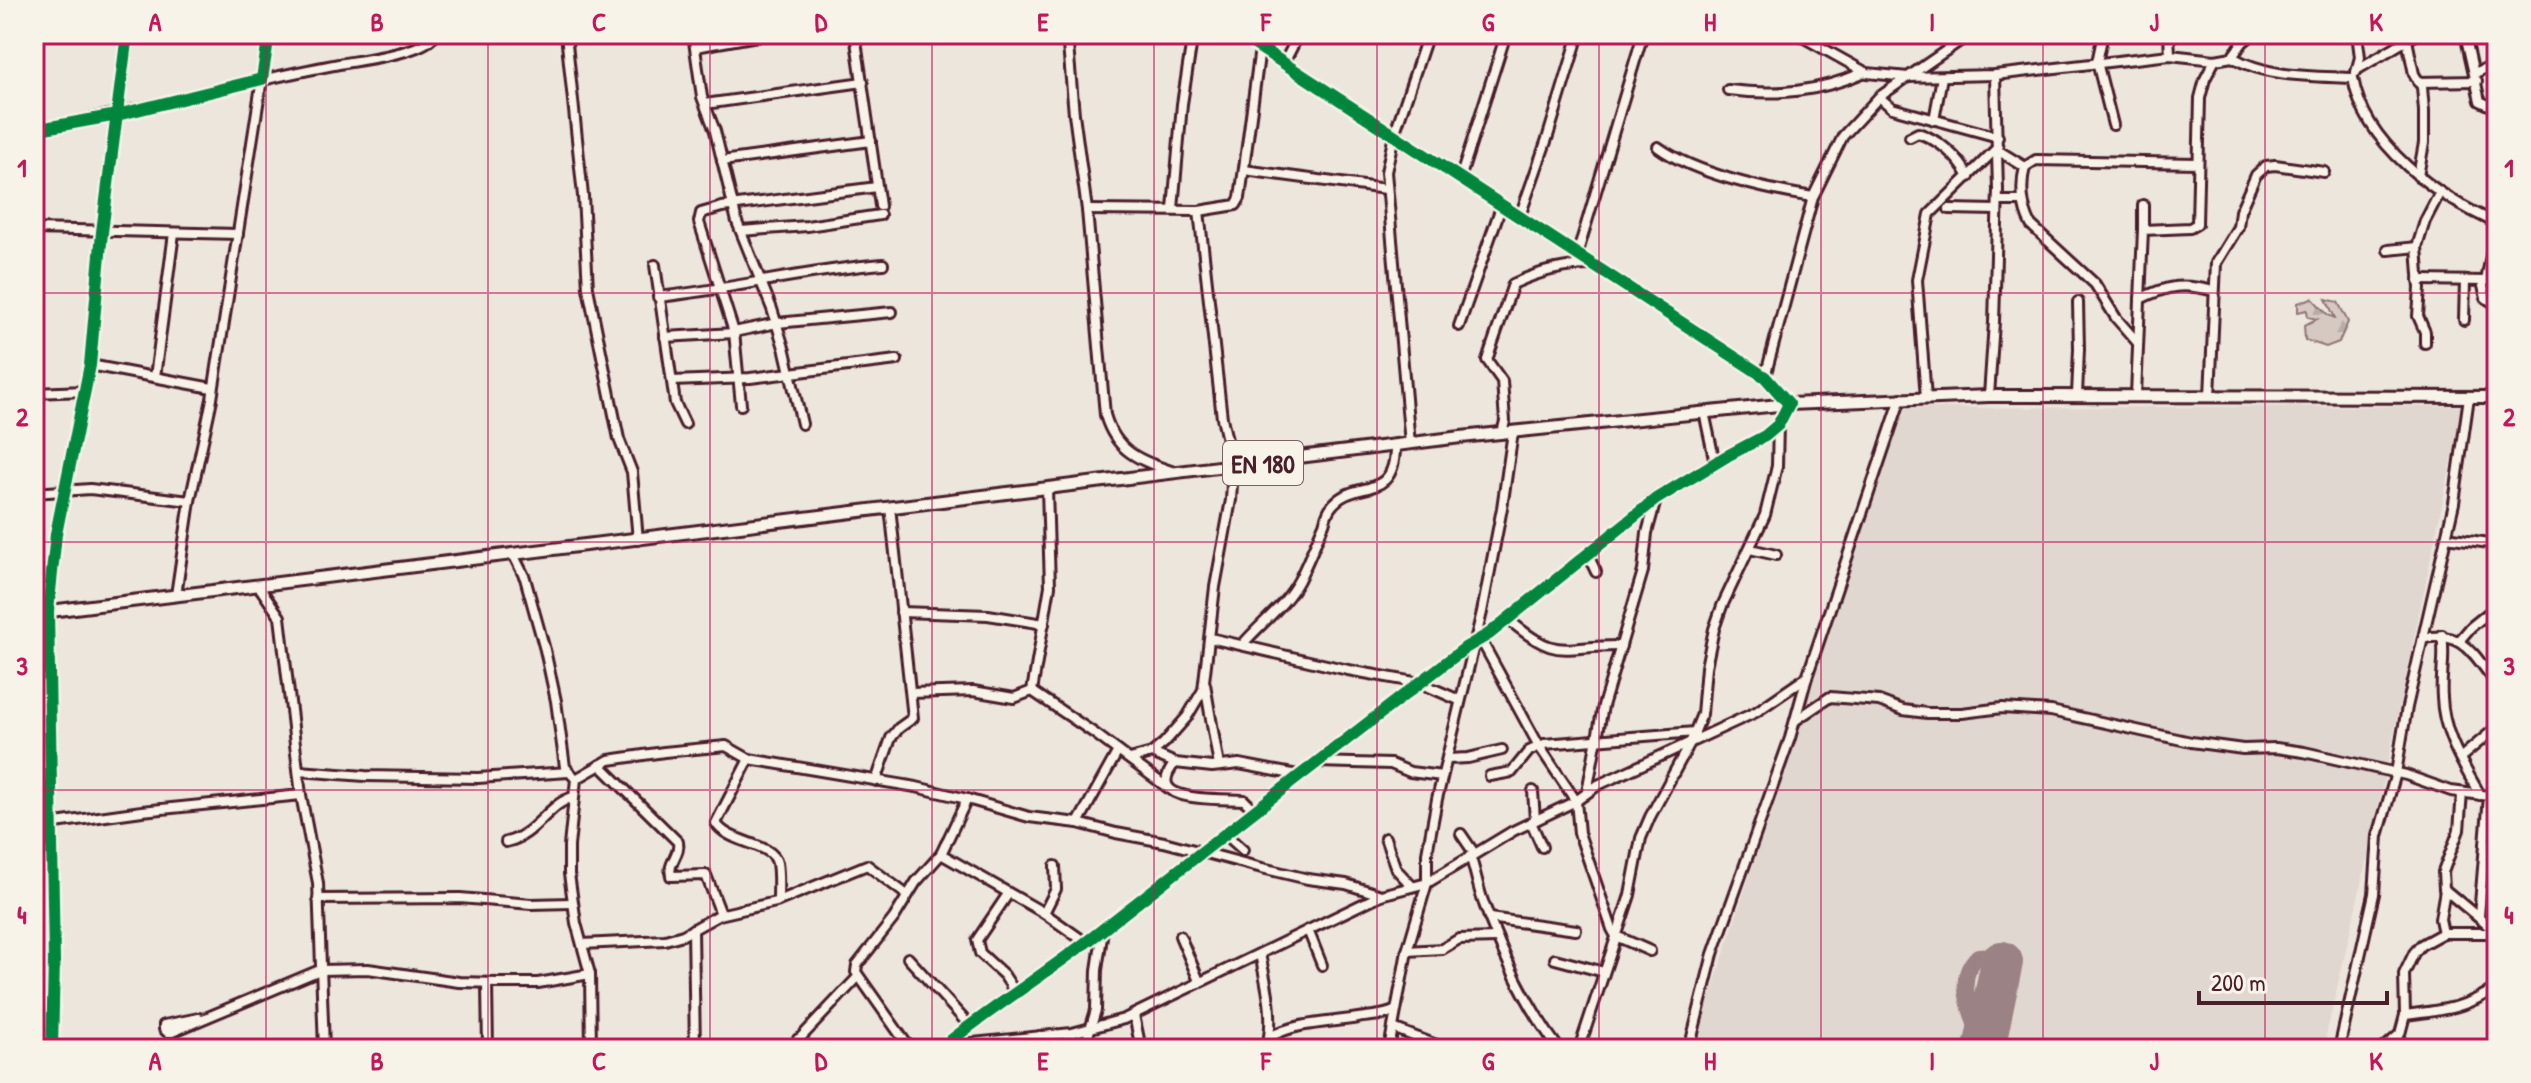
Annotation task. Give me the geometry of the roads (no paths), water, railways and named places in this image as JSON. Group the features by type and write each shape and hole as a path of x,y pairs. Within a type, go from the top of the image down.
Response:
{"main road":[{"name":"EN 180","path":"34,613 1508,432 1789,404 1901,398 2077,395 2497,397"}],"street":[{"path":"52,1049 54,961 48,611 63,492 90,365 102,232 127,34"},
{"path":"176,595 269,34"},
{"path":"34,130 117,115 262,79 420,47 432,40 435,34"},
{"path":"566,34 583,196 588,288 619,439 632,472 638,540"},
{"path":"693,34 705,104 733,207 777,323 802,424"},
{"path":"695,47 769,34"},
{"path":"741,231 807,226 880,210 855,34"},
{"path":"1067,34 1087,210 1105,415 1110,433 1117,442 1140,458 1174,473"},
{"path":"1173,209 1182,104 1193,34"},
{"path":"942,1048 969,1025 1103,930 1298,775 1508,619 1656,499 1765,436 1778,425 1789,404 1765,377 1239,34"},
{"path":"1284,63 1299,34"},
{"path":"1410,444 1386,172 1394,135 1428,34"},
{"path":"1460,179 1506,34"},
{"path":"1520,216 1579,34"},
{"path":"1577,255 1643,34"},
{"path":"1797,34 1865,72 1908,77 1995,75 2170,55 2215,60 2232,57 2250,67 2294,75 2353,78"},
{"path":"1765,377 1813,197 1846,132 1879,97 1970,34"},
{"path":"2169,34 2170,55"},
{"path":"2232,57 2253,34"},
{"path":"2357,34 2360,48 2358,69 2353,78 2371,121 2402,161 2418,176 2494,222"},
{"path":"2358,69 2417,34"},
{"path":"2465,34 2480,101 2497,109"},
{"path":"2099,36 2097,62 2113,125"},
{"path":"2407,40 2422,87 2425,121 2418,176"},
{"path":"1087,210 1199,211 1236,205 1240,198 1260,48"},
{"path":"2143,230 2190,228 2197,224 2202,88 2215,60"},
{"path":"2418,82 2476,77 2497,63"},
{"path":"1728,90 1772,94 1801,92 1838,84 1865,72"},
{"path":"1989,396 1998,206 1995,75"},
{"path":"1934,120 1942,77"},
{"path":"705,104 863,82"},
{"path":"1879,97 1892,108 1945,123 1998,145 2025,167"},
{"path":"1934,139 1945,123"},
{"path":"1910,137 1918,133 1934,139 1960,162 1969,177"},
{"path":"722,161 871,141"},
{"path":"1926,398 1917,288 1930,214 1998,145"},
{"path":"1658,147 1681,160 1740,181 1776,192 1813,197"},
{"path":"2025,167 2036,160 2197,163"},
{"path":"2210,396 2216,263 2238,227 2240,211 2256,175 2266,166 2275,165 2324,172"},
{"path":"2025,167 2023,201 2031,225 2095,284 2116,318 2138,343"},
{"path":"1244,170 1386,189"},
{"path":"741,405 734,332 699,216 704,211 877,187"},
{"path":"2425,343 2425,332 2418,316 2417,247 2425,221 2440,192"},
{"path":"1949,209 2023,201"},
{"path":"2419,280 2482,282 2487,279 2497,202"},
{"path":"1459,326 1502,204"},
{"path":"2136,395 2143,205"},
{"path":"1199,211 1222,418 1233,467 1231,500 1215,587 1205,683 1219,766"},
{"path":"34,229 238,234"},
{"path":"155,377 174,233"},
{"path":"2388,250 2417,247"},
{"path":"658,297 720,290 761,279 883,264"},
{"path":"655,265 675,403 685,424"},
{"path":"1389,1049 1407,951 1427,883 1427,853 1442,776 1459,700 1478,642 1502,508 1508,432 1502,381 1487,360 1513,284 1541,272 1594,265"},
{"path":"2464,320 2465,281"},
{"path":"2482,282 2486,298 2497,305"},
{"path":"2140,299 2166,287 2187,286 2214,291"},
{"path":"2077,395 2078,302"},
{"path":"665,337 734,332 777,323 892,312"},
{"path":"672,381 791,374 897,360"},
{"path":"90,365 212,388"},
{"path":"34,393 85,391"},
{"path":"2339,1049 2374,894 2378,836 2396,773 2407,707 2458,480 2469,397"},
{"path":"1689,1049 1713,954 1796,720 1807,677 1901,398"},
{"path":"1704,412 1715,463"},
{"path":"1579,1049 1630,895 1641,838 1702,714 1706,667 1714,629 1765,515 1777,466 1778,425"},
{"path":"1243,644 1286,601 1333,505 1347,494 1371,489 1383,480 1395,465 1395,447"},
{"path":"34,493 63,492 75,488 190,501"},
{"path":"1032,691 1050,586 1047,489"},
{"path":"1587,792 1603,706 1643,571 1647,533 1656,499"},
{"path":"876,781 891,738 913,718 890,507"},
{"path":"2446,537 2497,544"},
{"path":"1750,549 1776,555"},
{"path":"513,554 525,578 541,635 556,701 564,760 572,776 574,797 568,859 572,903 590,974 591,1049"},
{"path":"1588,555 1596,572"},
{"path":"258,585 280,617 301,795 318,883 324,1049"},
{"path":"2459,641 2497,606"},
{"path":"901,612 988,615 1044,624"},
{"path":"1508,619 1532,639 1556,649 1621,646"},
{"path":"2424,638 2442,635 2459,641 2497,684"},
{"path":"2442,635 2445,656 2442,704 2448,735 2460,758 2489,796 2479,916"},
{"path":"1210,638 1420,683 1459,700"},
{"path":"1478,642 1539,746 1576,801 1579,833 1616,936 1650,951"},
{"path":"942,1048 1089,1030 1134,1015 1381,895 1427,883 1587,792 1693,737 1756,712 1807,677"},
{"path":"1130,759 1152,753 1183,723 1205,683"},
{"path":"911,693 973,691 1014,698 1032,691"},
{"path":"1032,691 1173,793 1244,800 1254,810"},
{"path":"1796,720 1830,697 1879,701 1913,712 1962,713 2002,708 2051,711 2191,742 2243,749 2291,750 2396,773 2462,793 2489,796"},
{"path":"2460,758 2497,727"},
{"path":"1490,776 1512,772 1529,751 1539,746 1693,737"},
{"path":"299,771 365,776 572,776 615,759 726,746 749,759 967,799 1029,817 1078,823 1308,879 1346,884 1381,895"},
{"path":"1448,759 1502,750"},
{"path":"1078,823 1118,751"},
{"path":"1152,753 1175,763 1239,764 1298,775"},
{"path":"749,759 716,823 730,836 771,852 775,858 778,901"},
{"path":"1315,762 1391,764 1410,772 1442,776"},
{"path":"1168,788 1167,779 1175,763"},
{"path":"600,765 678,842 679,847 669,869 671,876 706,875 721,914"},
{"path":"1533,791 1533,821 1542,847"},
{"path":"2443,933 2440,919 2445,890 2443,872 2459,830 2462,793"},
{"path":"34,826 142,811 301,795"},
{"path":"506,842 525,835 561,802 574,797"},
{"path":"913,1049 858,977 857,965 941,854 967,799"},
{"path":"1225,834 1243,850"},
{"path":"1461,834 1472,855 1497,938 1530,1007 1559,1049"},
{"path":"1385,838 1396,869 1411,885"},
{"path":"941,854 1044,913 1085,942"},
{"path":"582,944 665,940 721,914 778,901 867,865 907,895"},
{"path":"1044,913 1056,889 1055,866"},
{"path":"2445,890 2497,933"},
{"path":"1008,894 977,940 980,953 1004,975 1015,992"},
{"path":"318,899 460,898 531,904 572,903"},
{"path":"1489,918 1576,930"},
{"path":"693,929 695,1049"},
{"path":"1084,1049 1096,1010 1097,970 1103,930"},
{"path":"1308,930 1322,965"},
{"path":"2383,1049 2398,1037 2405,1015 2403,981 2406,970 2414,953 2425,941 2443,933 2497,933"},
{"path":"1180,936 1199,981"},
{"path":"1407,951 1442,949 1459,939 1497,938"},
{"path":"1260,954 1268,996 1270,1037 1266,1049"},
{"path":"908,958 969,1025"},
{"path":"1555,959 1604,972"},
{"path":"199,1018 320,970 368,969 487,983 538,983 590,974"},
{"path":"790,1049 858,977"},
{"path":"487,983 488,1049"},
{"path":"2405,1015 2452,1010 2480,999 2497,987"},
{"path":"1270,1037 1291,1027 1378,1017 1396,1010"},
{"path":"1134,1015 1141,1049"},
{"path":"1393,1028 1439,1046 1457,1049"},
{"path":"1031,1049 1040,1036"},
{"path":"798,1039 809,1049"}]}
